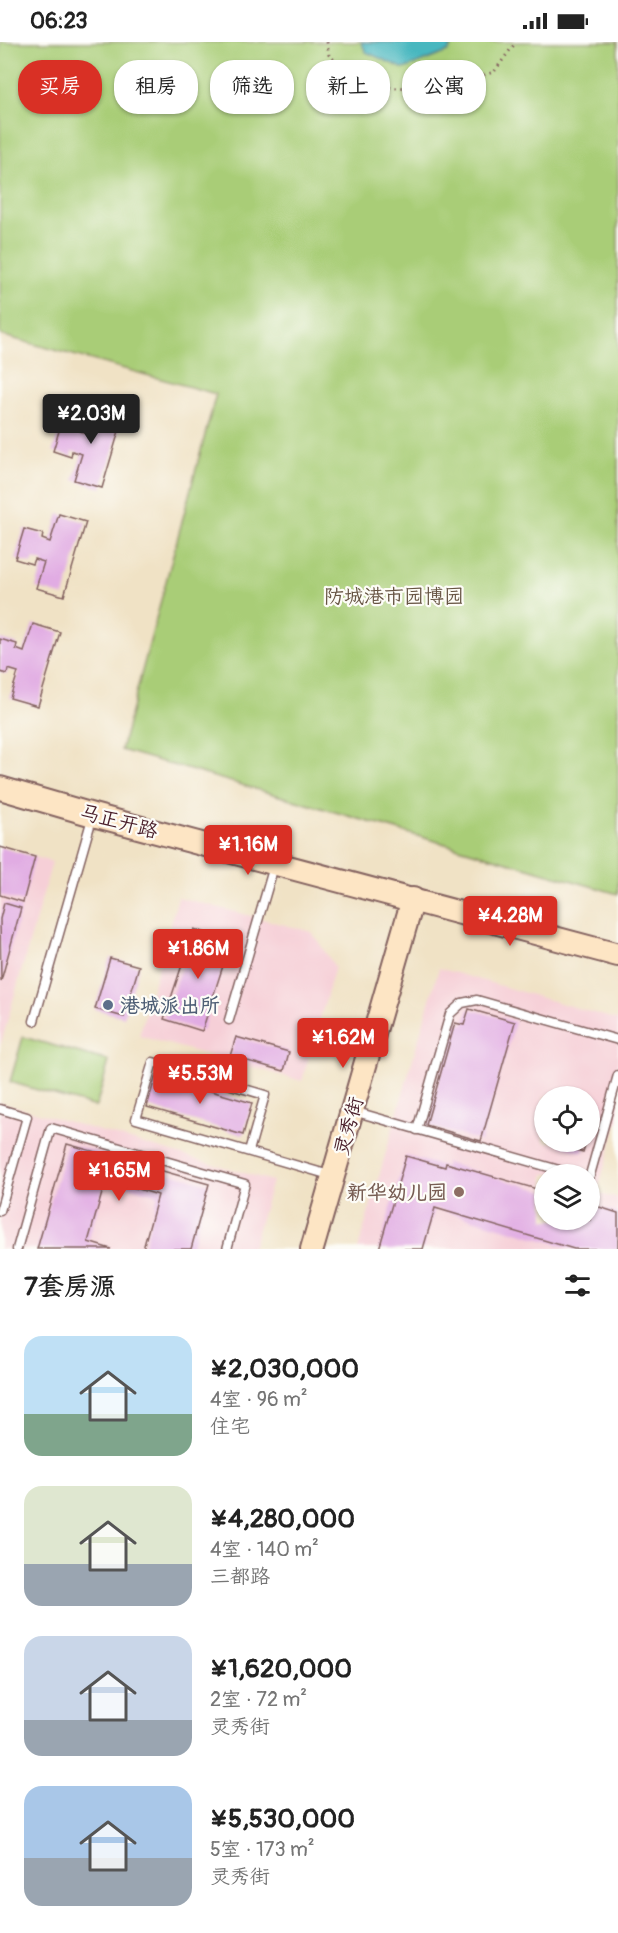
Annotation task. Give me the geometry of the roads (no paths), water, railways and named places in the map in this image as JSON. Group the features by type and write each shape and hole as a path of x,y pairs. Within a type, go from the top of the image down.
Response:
{"main road":[{"name":"马正开路","path":"0,788 618,955"},
{"name":"灵秀街","path":"312,1249 413,899"}],"lane":[{"path":"34,1021 93,814"},
{"path":"229,1020 274,862"},
{"path":"417,1130 450,1014 462,1003 477,1000 618,1040"},
{"path":"249,1152 265,1095 153,1062 136,1119 249,1152 333,1176"},
{"path":"593,1164 618,1075"},
{"path":"0,1109 27,1117 0,1210"},
{"path":"352,1111 538,1164"},
{"path":"17,1249 51,1128 245,1184 228,1249"}],"water":[{"path":"361,42 454,42 448,52 427,60 402,60 402,68 390,63 390,60 384,60 366,52"}],"place":[{"name":"港城派出所","path":"108,1005"},
{"name":"新华幼儿园","path":"459,1192"}],"park label":[{"name":"防城港市园博园","path":"394,596"}]}
